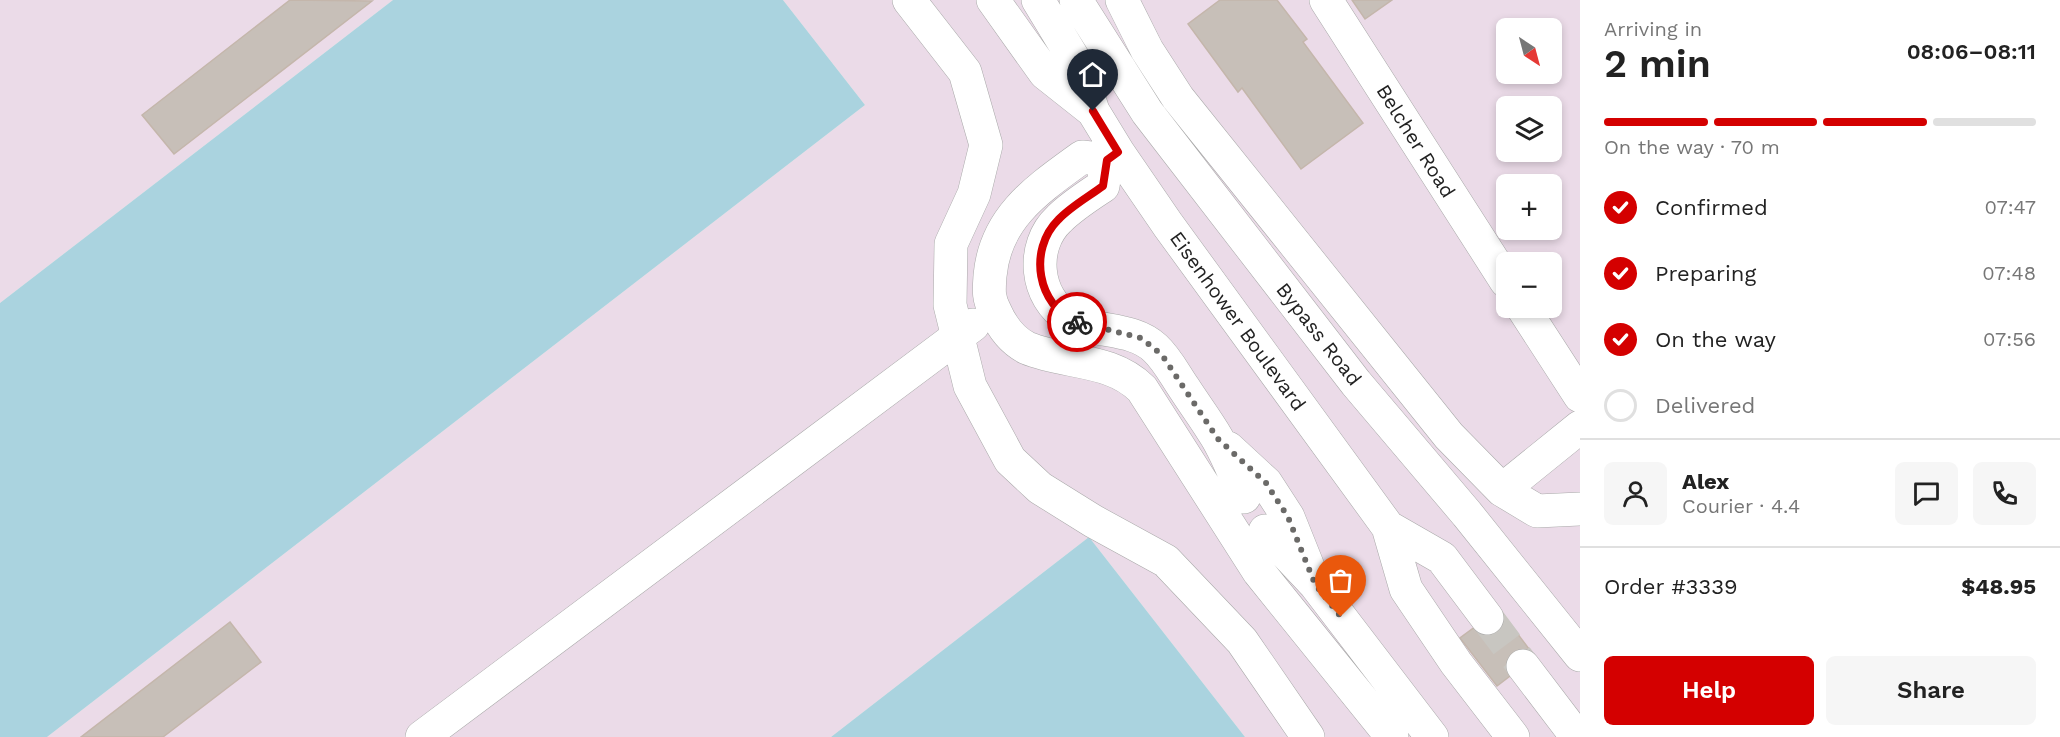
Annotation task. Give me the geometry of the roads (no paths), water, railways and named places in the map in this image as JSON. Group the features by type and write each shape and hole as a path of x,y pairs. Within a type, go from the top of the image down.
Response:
{"street":[{"path":"909,0 965,72 986,145 975,194 951,244 950,305 970,386 1010,460 1040,488 1093,521 1166,561 1242,641 1308,737"},
{"name":"Eisenhower Boulevard","path":"993,0 1046,74 1093,111"},
{"name":"Eisenhower Boulevard","path":"1038,0 1078,66 1093,111 1112,156 1168,225 1388,528 1406,589 1456,663 1513,737"},
{"name":"Bypass Road","path":"1076,0 1147,112 1356,383 1467,514 1580,655"},
{"path":"1122,0 1147,50 1178,98 1449,436 1502,490 1537,511 1580,509"},
{"name":"Belcher Road","path":"1326,0 1496,265"},
{"path":"1244,496 1218,439 1162,355 1153,346 1130,334 1084,325 1069,319 1053,303 1042,285 1040,260 1043,244 1049,231 1058,219 1103,186 1112,156 1082,157 1047,183 1017,210 1003,230 991,259 988,293 994,309 1013,340 1020,344 1048,354 1121,372 1142,389 1259,572 1392,737"},
{"path":"422,737 994,309"},
{"path":"1529,318 1580,396"},
{"path":"1502,490 1580,427"},
{"path":"1218,439 1266,483 1288,517 1315,584"},
{"name":"Eisenhower Boulevard","path":"1388,528 1442,558 1487,618"},
{"path":"1265,531 1315,584 1432,737"},
{"path":"1523,666 1577,737"}],"water":[{"path":"393,0 783,0 865,105 47,737 0,737 0,303"},
{"path":"1089,537 1245,737 831,737"}],"tunnel":[{"path":"1487,618 1523,666"}]}
